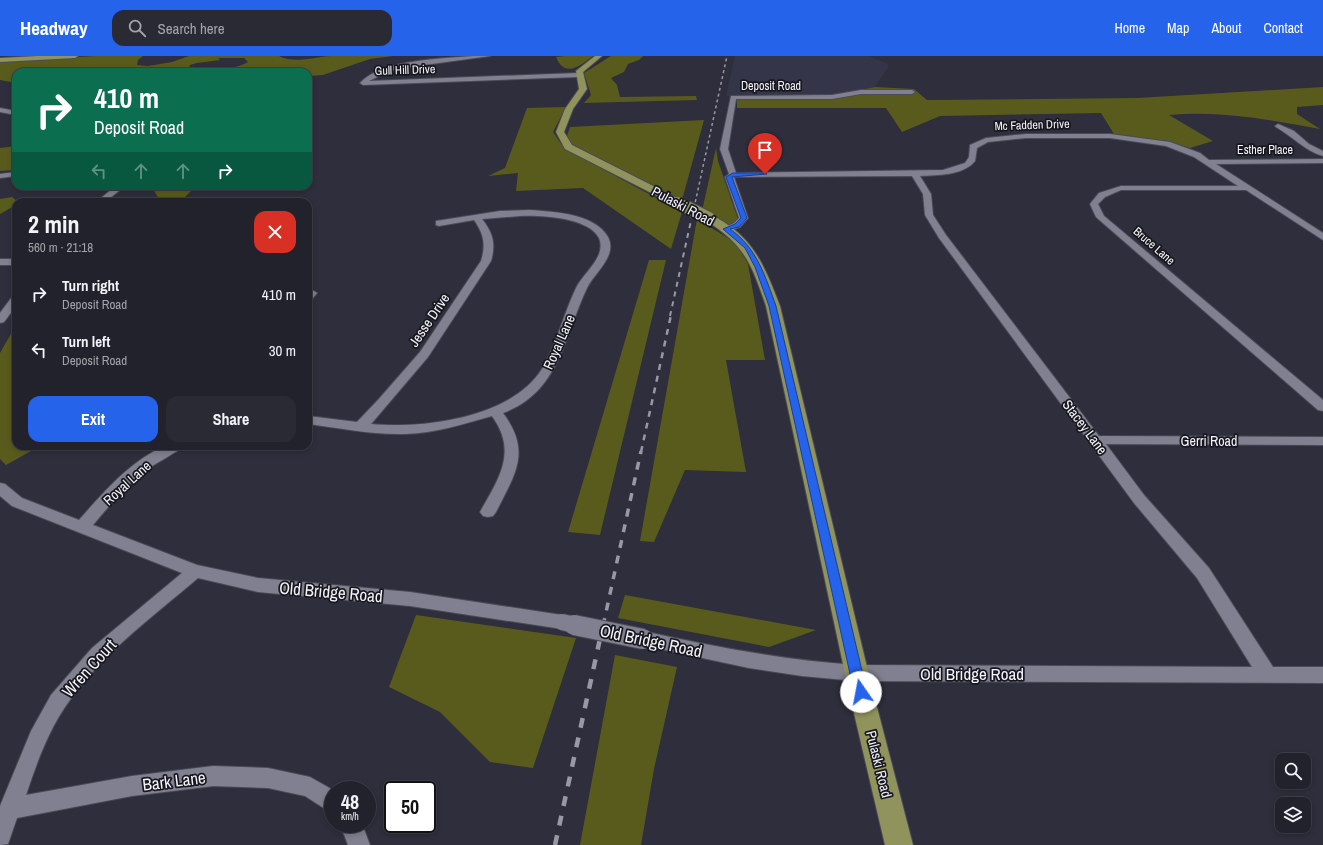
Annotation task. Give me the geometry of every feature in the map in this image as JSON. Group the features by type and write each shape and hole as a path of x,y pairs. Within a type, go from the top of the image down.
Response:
{"main road":[{"path":"0,60 75,56"},
{"path":"578,75 582,68 599,56"},
{"name":"Pulaski Road","path":"578,75 583,89 569,110 560,132 568,147 593,162 632,179 708,218 726,229 740,239 758,267 772,306 856,673 899,845"}],"street":[{"name":"Gull Hill Drive","path":"487,56 392,68 370,75 363,83 578,75"},
{"name":"Deposit Road","path":"726,229 737,226 744,218 729,177 733,174 724,149 734,97 832,97 861,92 912,92"},
{"path":"0,110 12,112"},
{"path":"1278,126 1291,133 1306,146 1323,154"},
{"name":"Mc Fadden Drive","path":"733,174 914,173 946,171 964,167 973,157 973,148 977,143 986,140 1009,136 1127,137 1167,144 1184,150 1207,162 1323,237"},
{"name":"Esther Place","path":"1207,162 1323,161"},
{"name":"Stacey Lane","path":"914,173 927,194 929,215 933,224 1139,499 1203,574 1268,675"},
{"path":"0,176 12,174"},
{"name":"Bruce Lane","path":"1247,188 1121,188 1102,194 1096,199 1094,204 1100,217 1323,408"},
{"path":"105,198 116,190"},
{"name":"Royal Lane","path":"312,421 396,430 426,428 461,421 495,411 520,400 539,383 550,367 583,286 601,260 605,250 604,240 597,230 583,221 561,216 518,212 439,223"},
{"name":"Jesse Drive","path":"360,427 383,403 424,354 486,261 490,248 489,237 477,218"},
{"path":"0,262 12,262"},
{"path":"0,320 12,304"},
{"path":"488,512 507,473 513,453 513,443 510,431 495,411"},
{"name":"Gerri Road","path":"1096,440 1323,441"},
{"name":"Royal Lane","path":"82,527 116,488 167,450"},
{"name":"Old Bridge Road","path":"0,488 17,502 195,571 258,586 410,599 511,613 562,622 718,656 766,664 856,673 1323,675"},
{"name":"Wren Court","path":"0,836 42,729 69,685 113,640 195,571"},
{"name":"Bark Lane","path":"10,809 132,786 213,776 275,779 310,787 324,797"},
{"path":"354,833 359,845"}],"shaded area":[{"path":"96,56 143,56 138,60 137,65 148,66 172,62 189,56 279,56 291,60 298,60 331,56 393,56 370,59 323,75 312,76 312,68 230,68 248,62 244,58 218,58 220,60 197,63 190,65 189,68 12,68 12,82 0,80 0,61"},
{"path":"593,56 578,66 568,69 560,64 556,57"},
{"path":"611,56 643,56 639,60 628,64 624,72 611,78 617,85 620,97 696,96 697,100 584,103 591,95 584,73"},
{"path":"735,56 868,56 888,64 889,66 875,87 829,96 726,96"},
{"path":"875,87 914,89 927,100 1137,98 1323,87 1323,105 1297,107 1297,114 1320,129 1264,119 1226,115 1169,115 1213,141 1190,148 1167,141 1114,134 1101,113 940,116 902,132 886,108 737,108 737,96 829,96"},
{"path":"566,107 553,132 564,148 682,212 671,249 583,188 516,191 518,173 488,176 505,168 527,108"},
{"path":"704,120 682,200 587,155 572,144 567,136 570,127"},
{"path":"12,146 12,170 0,171 0,148"},
{"path":"716,148 718,161 741,228 733,229 702,211"},
{"path":"154,190 192,190 184,198 158,198"},
{"path":"13,198 12,207 0,214 0,199"},
{"path":"697,219 736,243 748,264 765,360 726,360 746,472 685,470 654,542 640,541"},
{"path":"649,260 666,260 600,535 568,532"},
{"path":"12,332 12,450 33,450 6,465 0,459 0,353"},
{"path":"625,595 816,630 769,647 618,618"},
{"path":"416,615 576,638 533,768 490,762 440,712 389,687"},
{"path":"615,655 677,667 654,769 641,845 580,845"}],"railway":[{"path":"694,208 727,56"},
{"path":"670,316 694,207"},
{"path":"641,452 671,315"},
{"path":"603,626 641,451"},
{"path":"555,845 603,625"}],"route":[{"path":"765,174 733,174 729,177 744,214 744,218 743,221 737,226 726,229 740,239 747,248 758,267 772,306 861,692"}]}
